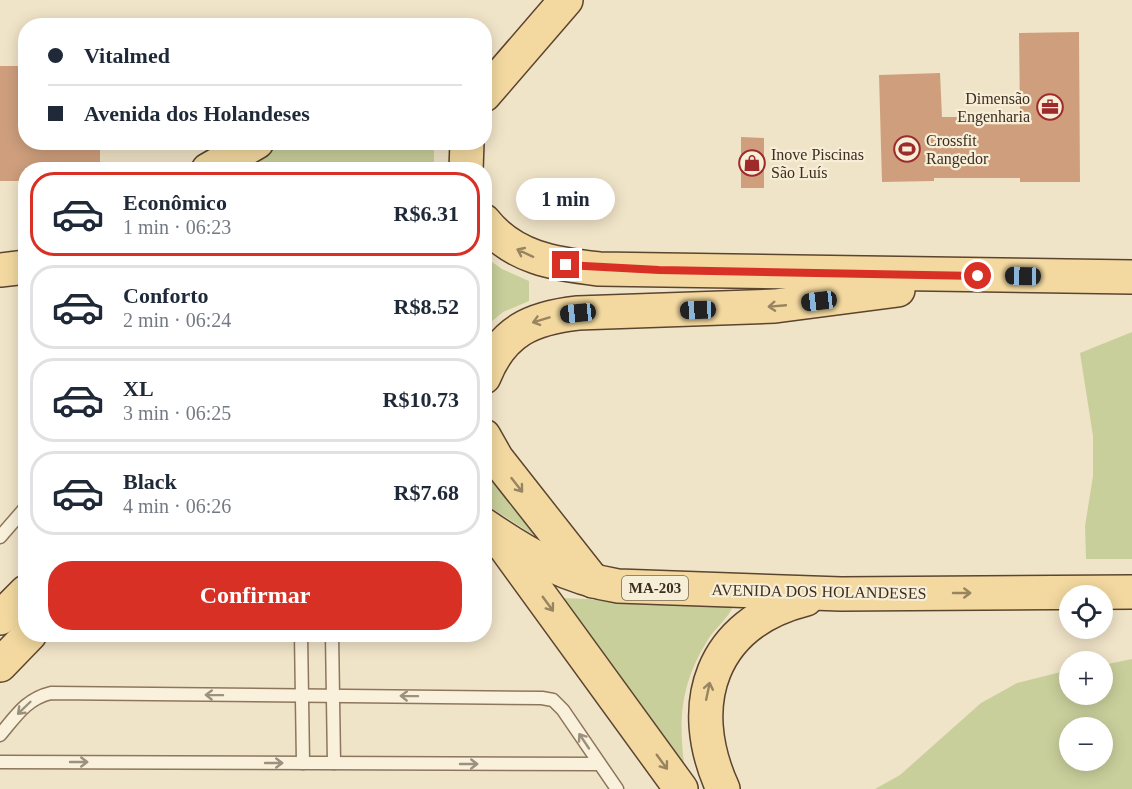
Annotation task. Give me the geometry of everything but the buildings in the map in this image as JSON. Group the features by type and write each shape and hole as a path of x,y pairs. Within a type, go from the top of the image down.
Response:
{"main road":[{"path":"492,83 566,0"},
{"path":"222,162 243,150"},
{"path":"492,229 508,244 529,255 553,263 599,269 1125,278"},
{"path":"0,270 18,268"},
{"path":"492,362 499,349 509,338 532,322 547,317 578,313 775,306 1001,276"},
{"path":"0,289 18,290"},
{"path":"492,450 593,581"},
{"name":"AVENIDA DOS HOLANDESES","path":"492,531 538,560 593,581 633,587 841,594 1132,592"},
{"path":"492,534 516,559 681,789"},
{"path":"723,789 712,759 705,717 707,689 718,662 733,640 764,615 793,602 841,594"},
{"path":"0,618 18,600"},
{"path":"0,665 22,642"}],"lane":[{"path":"0,537 18,516"},
{"path":"301,642 303,763"},
{"path":"332,642 334,763"},
{"path":"0,735 24,705 37,696 51,693 542,698 553,700 563,710 617,789"},
{"path":"0,762 599,764"}],"green space":[{"path":"265,150 434,150 434,162 240,162 254,153"},
{"path":"492,262 529,281 529,301 503,312 492,321"},
{"path":"1132,332 1132,559 1086,559 1085,526 1093,476 1093,436 1080,353"},
{"path":"492,481 540,539 492,508"},
{"path":"562,598 733,605 699,655 687,687 682,718 685,771"},
{"path":"1132,659 1132,789 875,789 900,775 981,703 1017,683 1059,672 1059,705 1113,705 1113,663"}],"place":[{"name":"Dimensão Engenharia","path":"1050,107"},
{"name":"Crossfit Rangedor","path":"907,149"},
{"name":"Inove Piscinas São Luís","path":"752,163"}],"route":[{"path":"566,265 599,269 978,276"}]}
